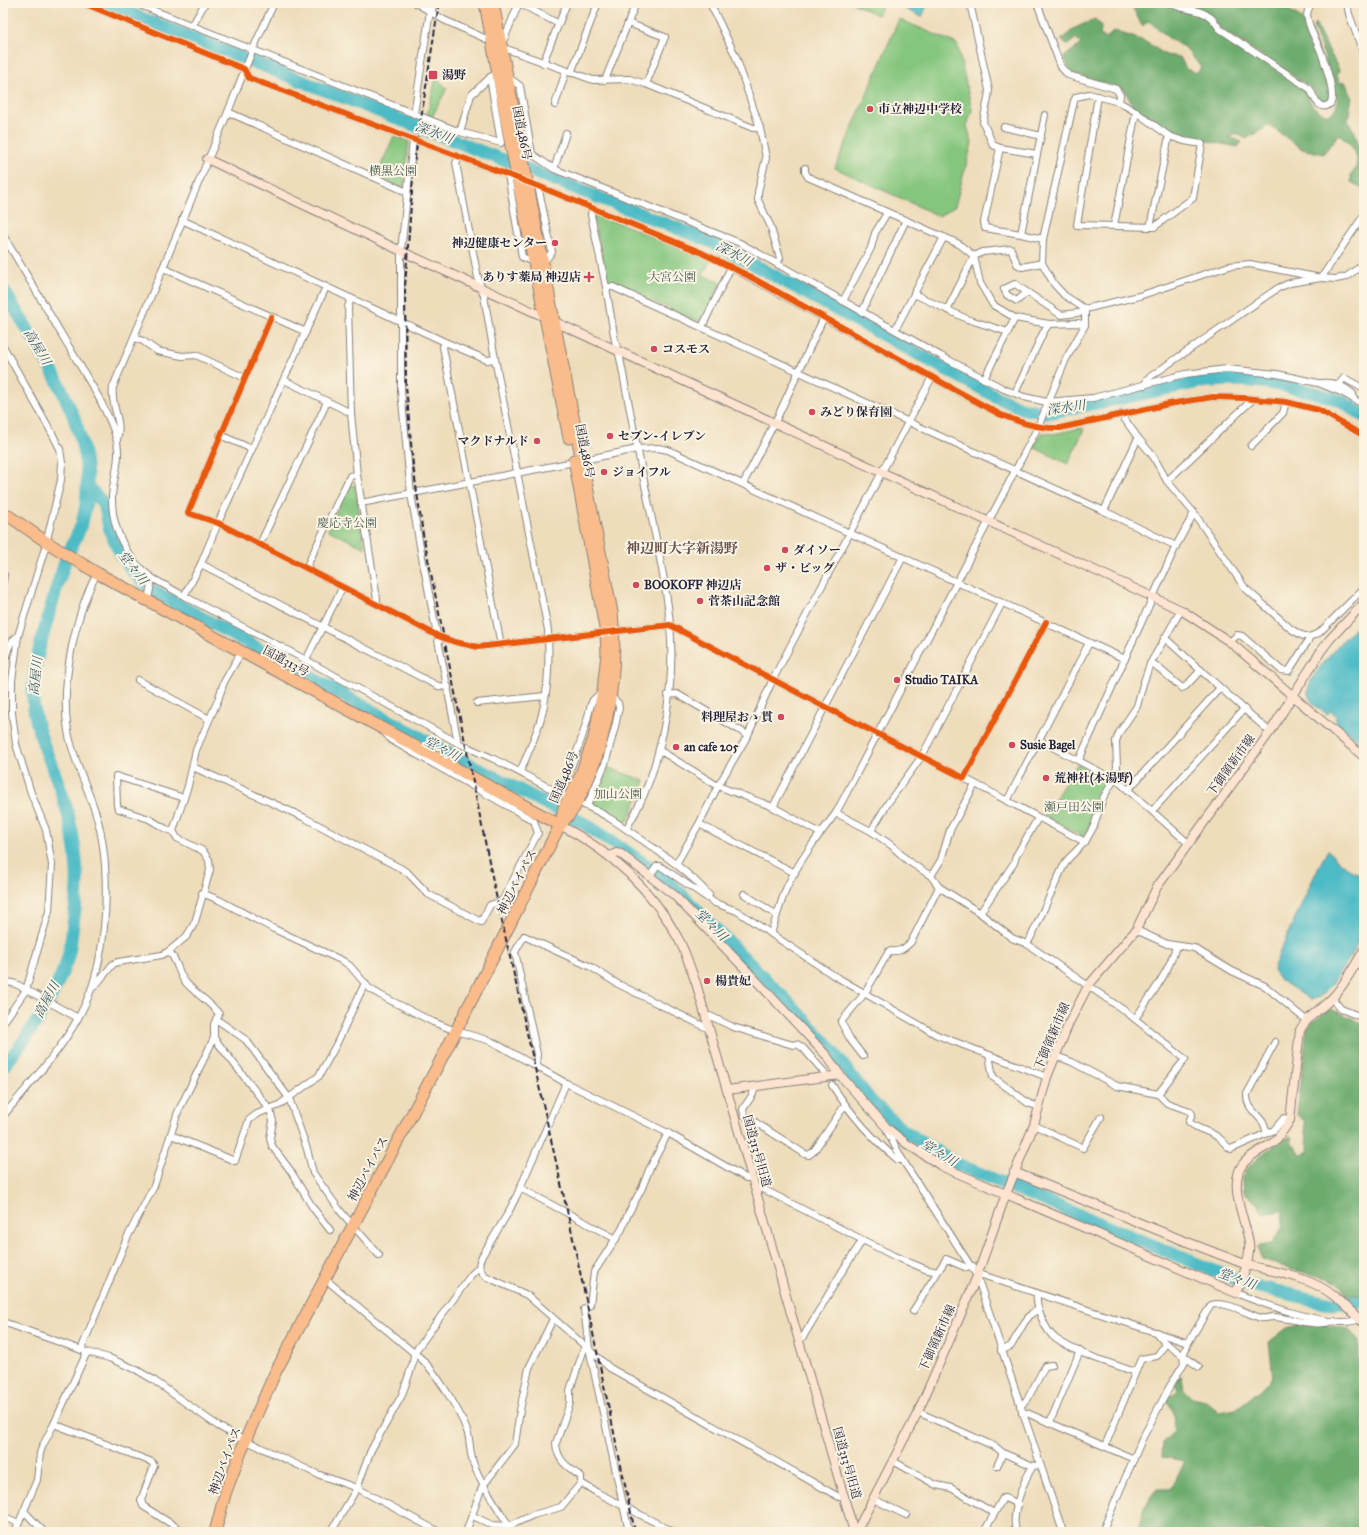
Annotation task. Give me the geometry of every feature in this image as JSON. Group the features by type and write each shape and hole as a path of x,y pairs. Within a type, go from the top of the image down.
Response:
{"highway":[{"name":"国道486号","path":"485,3 496,44 507,76 517,154"},
{"name":"国道486号","path":"493,3 496,44 494,73 517,154 578,461 612,612 610,632 614,652 602,737 588,778 565,816"},
{"name":"国道313号","path":"3,512 47,542 95,571 148,597 242,652 378,725 565,816"},
{"name":"神辺バイパス","path":"214,1532 225,1494 245,1441 275,1373 456,1031 565,816"}],"street":[{"path":"83,3 244,69 249,78 508,175 522,256 538,263 552,252 538,186 731,266 999,414 1032,426 1039,424 1049,428 1060,428 1169,404 1213,397 1286,402 1319,410 1364,436"},
{"path":"135,3 149,6 192,26 460,132 500,143 494,73"},
{"path":"192,26 205,3"},
{"path":"274,3 244,69 228,112 207,159 113,387 112,396 119,423 117,439 118,462 112,496 113,509 122,541 134,562 152,581 184,596 306,660 458,743 520,772 561,794 579,748 591,704 593,700 607,694 618,702 619,708 605,764 586,805 626,829 676,864 699,882 715,903"},
{"path":"416,3 444,20 496,44 568,72 593,80 629,79 646,84 753,128 760,128"},
{"path":"414,114 433,3"},
{"path":"496,44 507,36 519,3 559,24"},
{"path":"543,62 567,3"},
{"path":"555,105 598,3"},
{"path":"605,80 636,3"},
{"path":"710,3 736,57 760,128 766,158 758,192 758,200 770,225 780,258 777,264"},
{"path":"970,3 989,90 983,122 993,145 1000,148 1037,154"},
{"path":"1037,3 1061,67 1068,75 1116,89 1120,95 1119,102"},
{"path":"1171,3 1176,6 1200,11 1210,17 1220,29 1310,89 1317,104 1325,107 1331,103 1333,95 1322,53 1307,19 1307,12 1310,5 1313,3"},
{"path":"1347,3 1349,14 1364,55"},
{"path":"628,23 665,38 646,84"},
{"path":"460,132 471,95 494,73"},
{"path":"507,76 520,86 532,154 554,169 740,243 862,312 984,378 1015,393 1046,404 1093,398 1185,374 1227,369 1277,374 1318,383 1364,404"},
{"path":"1085,310 1064,295 1054,284 1042,263 1043,239 1076,97 1089,94 1098,96 1119,102 1136,112 1169,136 1184,141 1202,144 1193,198 1154,227 1077,225 1098,96"},
{"path":"228,112 407,192"},
{"path":"1114,226 1136,112"},
{"path":"1021,234 1045,115"},
{"path":"1004,127 1041,136"},
{"path":"554,169 566,133"},
{"path":"1150,227 1169,136"},
{"path":"413,140 401,251 401,391 411,494 458,743"},
{"path":"1000,148 984,222 985,228 1043,239"},
{"path":"460,158 456,163 478,278 484,296 548,630 549,666 542,714 532,745 520,772"},
{"path":"207,159 401,251 617,349 882,473 990,521 1181,610 1230,642 1364,757"},
{"path":"805,168 805,172 808,177 959,244 974,256 980,283 993,305 1015,318 1049,324 1078,323 1085,326"},
{"path":"592,209 591,216 662,569 670,625 671,659 664,724 652,771 632,819 626,829"},
{"path":"844,301 871,248 875,233 887,213"},
{"path":"1145,385 1147,379 1278,288 1290,283 1321,278 1364,215"},
{"path":"182,220 445,342 487,360 495,359"},
{"path":"862,312 906,220"},
{"path":"3,235 98,396 117,439"},
{"path":"895,330 944,237"},
{"path":"947,310 974,256 984,252 1011,249 1017,264 1022,267 1042,263"},
{"path":"1027,292 1061,315 1139,296 1229,266 1250,264 1321,278 1336,279 1346,277 1364,264"},
{"path":"702,327 731,266"},
{"path":"163,268 306,332"},
{"path":"184,596 201,564 218,523 326,287"},
{"path":"606,287 613,287 702,327 908,421 1015,472 1104,511 1176,546"},
{"path":"914,294 967,319 1008,332"},
{"path":"351,298 348,307 351,412 357,475 377,599 376,604"},
{"path":"771,933 786,889 820,833 836,812 1015,472 1039,424 1046,404 1066,359 1085,326 1085,310"},
{"path":"271,317 188,513 218,523 342,588 438,636 455,642 478,647 670,625 1086,842"},
{"path":"743,484 775,423 824,317"},
{"path":"984,378 1015,318"},
{"path":"1015,393 1044,331 1049,324"},
{"path":"134,338 143,341 158,351 182,356 196,355 245,378"},
{"path":"445,342 443,347 501,645"},
{"path":"3,346 53,434 60,449 62,463 61,480 47,542 18,636 12,681 12,713 16,744 31,792 46,830 52,865 49,911 27,991 3,1023"},
{"path":"1337,375 1364,389"},
{"path":"676,864 748,734 773,679 932,377"},
{"path":"1339,384 1344,378"},
{"path":"284,380 327,402 351,412"},
{"path":"1318,383 1330,382 1339,384 1347,388 1353,394 1353,398"},
{"path":"1167,481 1253,399"},
{"path":"260,544 327,402"},
{"path":"1251,446 1283,413 1286,402"},
{"path":"1121,414 1153,456 1167,481 1194,513 1245,588 1291,629 1301,635 1309,637 1319,633 1364,588"},
{"path":"220,436 252,449"},
{"path":"1104,511 1138,438"},
{"path":"361,503 637,449 658,448 668,450 1125,659"},
{"path":"306,568 350,476 357,475"},
{"path":"1079,760 1154,598 1176,546 1194,513"},
{"path":"774,807 903,557"},
{"path":"201,564 438,686 448,687"},
{"path":"3,1116 48,1063 70,1034 92,988 100,955 106,878 101,831 72,747 68,733 66,715 66,686 75,633 95,571"},
{"path":"3,575 3,581"},
{"path":"148,597 152,581"},
{"path":"306,660 342,588"},
{"path":"871,831 888,803 922,756 1002,603"},
{"name":"下御領新市線","path":"855,1532 918,1412 958,1321 1014,1172 1034,1125 1047,1077 1069,1022 1088,986 1136,930 1157,888 1188,843 1270,732 1294,696 1320,651 1364,603"},
{"path":"1027,944 1068,859 1086,842 1094,826 1103,798 1114,780 1117,767 1116,741 1119,733 1137,706 1150,664 1181,610"},
{"path":"964,778 1046,622"},
{"path":"3,668 12,639 18,636"},
{"path":"1230,642 1237,636 1242,636 1281,670 1289,671 1309,637"},
{"path":"1164,638 1270,732"},
{"path":"1007,801 1089,643"},
{"path":"173,831 193,767 196,750 218,700 224,682 242,652"},
{"path":"1150,664 1155,665 1182,688 1186,686 1201,670"},
{"path":"138,680 209,719"},
{"path":"1128,790 1220,688"},
{"path":"668,695 677,694 748,734"},
{"path":"477,703 545,696"},
{"path":"1152,811 1244,710"},
{"path":"193,767 303,817 402,869 408,873 428,894 481,922 490,905 502,901 531,847 538,833 534,821 391,740 378,725"},
{"path":"1039,740 1119,782 1188,843"},
{"path":"658,750 718,786 774,807 820,833"},
{"path":"92,988 96,986 113,964 162,955 169,952 190,931 210,870 209,860 203,851 177,838 173,831 166,829 149,819 119,809 117,806 116,776 184,798"},
{"path":"931,876 941,860 950,830 975,784"},
{"path":"836,812 871,831 891,845 908,861 931,876 939,887 980,913 1012,938 1027,944 1088,986 1135,1019 1184,1059 1158,1094"},
{"name":"国道313号旧道","path":"565,816 582,837 610,856 650,896 679,939 696,983 855,1532"},
{"path":"980,913 1014,863 1016,856 1038,818"},
{"path":"699,824 795,873"},
{"path":"610,856 616,853 620,854 674,896 827,1056 840,1075 888,1128 907,1144 943,1167 1008,1189 1260,1302 1316,1318 1334,1321 1353,1321 1359,1319 1334,1296 1304,1280 1247,1264 1177,1238 1014,1172"},
{"path":"650,876 657,866 660,866 715,903 737,911 833,975 937,1035 1047,1077"},
{"path":"863,1056 841,1022 865,993 889,951 898,952 905,948 910,942 939,887"},
{"path":"202,893 343,961 365,982 369,988 380,995 433,1022 456,1031 491,1041 566,1083 668,1133 746,1178 752,1178"},
{"path":"744,894 777,915"},
{"path":"1136,930 1167,944 1194,948 1232,971 1265,986 1306,1020"},
{"path":"536,1065 537,1054 515,952 524,936 591,967 616,983 709,1029"},
{"path":"1135,1019 1161,979 1174,954 1176,946"},
{"path":"1237,1291 1247,1264 1249,1245 1238,1195 1237,1180 1239,1170 1244,1162 1274,1141 1283,1132 1290,1120 1300,1030 1306,1020 1332,998 1342,986 1364,950"},
{"path":"15,1532 38,1480 40,1453 54,1424 84,1351 127,1238 154,1186 178,1112 214,1038 214,1024 219,1014 183,979 172,955 169,952"},
{"path":"3,984 8,982 16,984 77,1018"},
{"path":"171,1135 234,1161 249,1120 257,1114 270,1110 290,1098 319,1076 336,1045 365,982"},
{"path":"1332,998 1341,1009 1364,1018"},
{"path":"706,1018 710,1016 733,1027 792,1045 797,1044 803,1048 824,1072"},
{"path":"216,1019 246,1040 290,1098 307,1149 313,1173 341,1212 379,1255"},
{"path":"214,1038 270,1110 272,1121 270,1138 272,1146 290,1170 313,1208 330,1230"},
{"path":"1267,1133 1264,1124 1248,1106 1246,1099 1247,1094 1275,1042"},
{"path":"989,1054 993,1077 1028,1103 1039,1107"},
{"path":"1056,1056 1072,1062 1117,1086 1158,1094 1167,1103 1190,1111 1192,1114 1189,1122 1195,1127 1218,1137 1231,1149 1274,1130 1284,1118 1290,1120"},
{"path":"727,1090 840,1075"},
{"path":"566,1083 520,1188 508,1212 482,1256 479,1263 480,1271 485,1276 527,1295 610,1368 839,1497 845,1496"},
{"path":"832,1085 845,1105 880,1146 898,1160 902,1159"},
{"path":"755,1086 753,1094 743,1109 744,1115 804,1154 810,1155 814,1151 845,1105"},
{"path":"1034,1125 1083,1148 1101,1118"},
{"path":"888,1128 887,1131 902,1159 976,1276 1020,1406 1036,1466 1063,1532"},
{"path":"629,1532 587,1347 584,1309 590,1305 594,1272 616,1239 668,1133"},
{"path":"755,1187 765,1190 862,1240 918,1266 937,1272"},
{"path":"520,1188 616,1239"},
{"path":"799,1338 803,1336 862,1240"},
{"path":"913,1311 946,1259 968,1268 980,1265"},
{"path":"331,1532 358,1488 371,1450 402,1395 413,1363 414,1353 471,1275 479,1267"},
{"path":"976,1276 982,1275 1188,1343"},
{"path":"324,1278 422,1358 433,1373 467,1431 473,1463 509,1526"},
{"path":"1037,1293 1036,1298 1038,1310 1051,1334 1056,1339 1080,1351 1135,1372"},
{"path":"1102,1532 1143,1438 1170,1386 1184,1363 1184,1356 1188,1343 1211,1305 1219,1303 1263,1318 1273,1317 1327,1323 1334,1321"},
{"path":"1001,1350 1011,1346 1024,1323 1032,1313 1038,1310"},
{"path":"466,1532 482,1487 515,1444 520,1410 529,1368 553,1319"},
{"path":"3,1322 84,1351 109,1358 136,1369 218,1426 245,1441 317,1474 358,1488 439,1532"},
{"path":"1157,1332 1164,1342 1199,1367"},
{"path":"1104,1446 1141,1359 1157,1356 1164,1346 1164,1342"},
{"path":"472,1516 492,1525 509,1526 533,1515 561,1507 581,1483 581,1477 561,1461 556,1450 556,1443 570,1403 570,1390 587,1347"},
{"path":"1050,1422 1080,1351"},
{"path":"1020,1406 1027,1400 1045,1366 1052,1365"},
{"path":"918,1412 996,1447 1004,1453 1036,1466"},
{"path":"1022,1413 1027,1413 1050,1422 1134,1459"},
{"path":"54,1424 152,1462 154,1466 141,1500 143,1506 184,1532"},
{"path":"998,1466 1004,1453"},
{"path":"893,1461 936,1485 951,1488 994,1513"},
{"path":"1016,1532 1015,1516 1018,1504 1029,1472 1036,1466"},
{"path":"581,1483 674,1532"},
{"path":"984,1532 1003,1498 1018,1504"},
{"path":"873,1499 906,1515"},
{"path":"24,1511 44,1532"},
{"path":"3,1516 18,1524"}],"green space":[{"path":"852,3 883,3 878,15"},
{"path":"1135,3 1166,3 1177,9 1204,15 1213,22 1219,30 1307,92 1314,107 1320,112 1329,115 1336,107 1337,97 1323,52 1313,27 1315,23 1339,70 1337,76 1340,83 1345,82 1352,96 1348,121 1355,132 1359,146 1364,146 1364,190 1351,182 1351,175 1357,164 1357,158 1352,147 1339,134 1323,154 1302,149 1269,125 1246,139 1237,133 1229,137 1242,142 1238,147 1171,134 1134,108 1124,89 1070,73 1064,57 1081,44 1076,38 1069,45 1061,40 1075,28 1095,19 1100,24 1100,35 1106,38 1115,31 1144,41 1166,55 1180,57 1186,69 1197,73 1201,68 1183,46 1171,40 1149,21 1142,26 1133,8"},
{"path":"1174,3 1278,3 1300,17 1310,30 1320,54 1331,97 1325,104 1320,102 1313,89 1221,29 1210,15"},
{"path":"899,19 957,44 972,110 967,126 972,143 955,206 939,216 835,168"},
{"path":"436,78 447,88 432,117 427,115"},
{"name":"横黒公園","path":"394,136 409,141 404,187 400,188 376,176"},
{"name":"大宮公園","path":"595,213 710,260 703,275 721,283 703,320 698,322 608,281 593,216"},
{"path":"1081,428 1084,429 1068,464 1033,447 1040,435 1044,433 1054,434"},
{"name":"慶応寺公園","path":"348,485 355,486 365,548 328,530"},
{"name":"瀬戸田公園","path":"1077,764 1106,779 1108,783 1097,801 1092,824 1087,833 1082,836 1044,816"},
{"name":"加山公園","path":"607,767 645,781 628,821 621,824 594,807 592,803"},
{"path":"1330,1009 1364,1024 1364,1295 1348,1296 1341,1285 1330,1279 1290,1269 1262,1259 1257,1248 1260,1245 1272,1243 1282,1228 1284,1211 1263,1214 1258,1204 1244,1192 1243,1176 1245,1171 1256,1159 1279,1143 1291,1136 1292,1143 1302,1156 1310,1150 1307,1142 1305,1121 1297,1115 1307,1029 1314,1020"},
{"path":"1313,1321 1348,1329 1359,1340 1359,1362 1364,1371 1364,1532 1138,1532 1142,1514 1149,1499 1157,1489 1169,1489 1175,1482 1185,1461 1162,1457 1163,1442 1174,1431 1175,1415 1167,1400 1178,1390 1174,1382 1182,1376 1184,1390 1192,1398 1206,1401 1219,1412 1236,1409 1260,1390 1273,1377 1269,1342 1287,1328"}],"water":[{"path":"905,3 928,3 922,17 903,8"},
{"path":"1364,613 1364,747 1336,723 1336,715 1331,711 1327,714 1315,705 1310,699 1308,692 1314,675 1330,654 1363,620 1361,615"},
{"path":"1328,850 1349,869 1364,875 1364,931 1349,959 1331,985 1321,996 1311,1000 1279,979 1273,970 1280,951 1319,866"}],"waterway":[{"name":"深水川","path":"103,3 712,242 997,397 1020,408 1049,413 1200,382 1240,380 1277,384 1327,396 1347,404 1364,416"},
{"name":"高屋川","path":"3,289 36,342 66,400 78,430 85,461 87,492 82,523 64,565 44,630 37,658 33,686 34,707 39,732 57,779 70,821 74,842 77,887 70,946 62,974 48,1003 23,1042 3,1067"},
{"name":"堂々川","path":"88,487 103,503 109,527 121,554 139,579 155,592 456,757 585,824 661,875 784,998 825,1042 871,1101 903,1130 957,1164 1246,1284 1332,1304 1364,1302"}],"railway":[{"path":"439,3 414,164 405,287 406,385 413,465 423,534 494,886 568,1215 635,1532"}],"cycle path":[{"path":"83,3 244,69 249,78 538,186 700,252 747,275 999,414 1014,420 1036,426 1060,428 1169,404 1213,397 1243,398 1286,402 1319,410 1364,436"},
{"path":"271,317 188,513 218,523 438,636 455,642 478,647 670,625 964,778 1046,622"}],"place":[{"name":"湯野","path":"433,75"},
{"name":"市立神辺中学校","path":"870,109"},
{"name":"神辺健康センター","path":"555,243"},
{"name":"ありす薬局 神辺店","path":"589,277"},
{"name":"コスモス","path":"654,349"},
{"name":"みどり保育園","path":"812,412"},
{"name":"セブン-イレブン","path":"610,436"},
{"name":"マクドナルド","path":"537,441"},
{"name":"ジョイフル","path":"604,472"},
{"name":"ダイソー","path":"785,550"},
{"name":"ザ・ビッグ","path":"767,568"},
{"name":"BOOKOFF 神辺店","path":"636,585"},
{"name":"菅茶山記念館","path":"700,601"},
{"name":"Studio TAIKA","path":"897,680"},
{"name":"料理屋おゝ貫","path":"781,717"},
{"name":"Susie Bagel","path":"1012,745"},
{"name":"an cafe 205","path":"676,747"},
{"name":"荒神社(本湯野)","path":"1046,778"},
{"name":"楊貴妃","path":"707,981"}],"district":[{"name":"神辺町大字新湯野","path":"682,548"}]}
